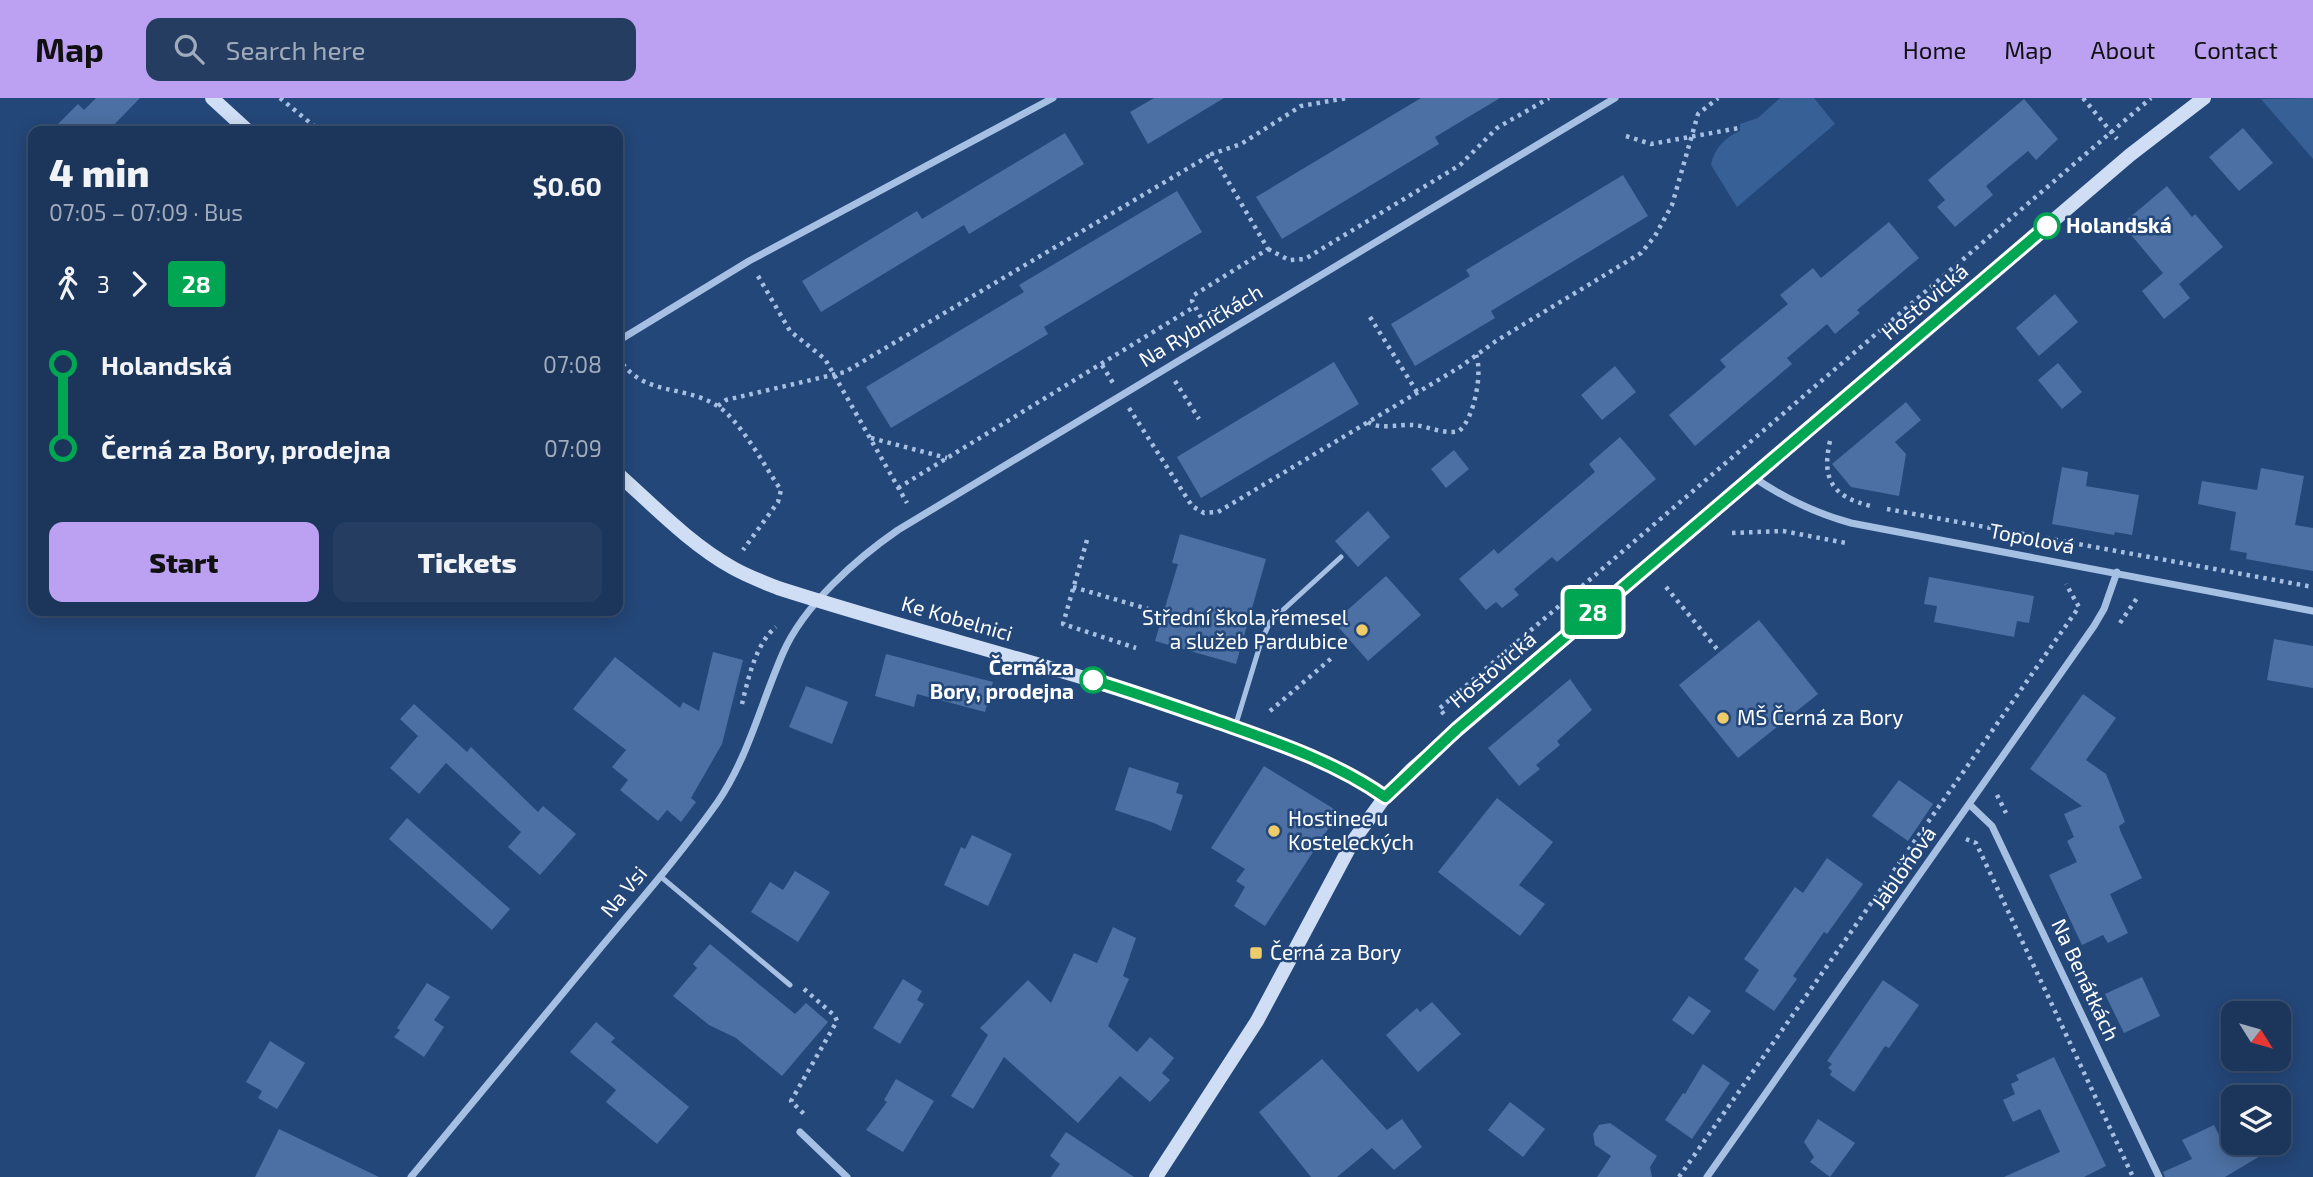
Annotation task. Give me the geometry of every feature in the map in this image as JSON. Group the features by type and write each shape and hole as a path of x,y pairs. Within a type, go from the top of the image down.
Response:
{"main road":[{"path":"212,98 243,126"},
{"name":"Hostovická","path":"2130,155 2188,98"},
{"name":"Hostovická","path":"1156,1177 1257,1021 1338,866 1385,797 1457,729 2130,155 2204,98"},
{"name":"Ke Kobelnici","path":"623,479 683,533 731,567 778,588 1142,695 1234,727 1347,772 1385,797"}],"street":[{"path":"623,338 749,261 1053,98"},
{"name":"Na Rybníčkách","path":"819,601 848,570 878,544 916,519 1615,98"},
{"name":"Topolová","path":"1753,477 1795,503 1828,517 2313,611"},
{"name":"Jabloňová","path":"1707,1177 2094,626 2104,609 2117,572"},
{"name":"Na Vsi","path":"411,1177 660,876 718,801 739,763 783,653 803,620 819,601"},
{"name":"Na Benátkách","path":"1970,805 1992,826 2159,1177"},
{"path":"800,1132 847,1177"}],"lane":[{"path":"1234,727 1270,622 1341,557"},
{"path":"660,876 790,985"}],"path":[{"path":"280,98 314,126"},
{"path":"718,406 726,400 845,372 1212,154 1241,144 1301,107 1347,98"},
{"path":"1212,154 1268,249 1289,260 1305,259 1460,165 1497,128 1549,98"},
{"path":"1154,446 1192,506 1199,511 1211,513 1225,508 1418,392 1641,253 1655,236 1672,205 1698,114 1718,98"},
{"path":"2083,98 2130,155"},
{"path":"1457,729 1439,709 2151,98"},
{"path":"1626,136 1634,141 1651,144 1738,128"},
{"path":"1214,340 1194,307 1194,295 1268,249"},
{"path":"749,261 790,331 821,355 834,375 916,519"},
{"path":"898,488 1194,307"},
{"path":"1370,317 1418,392"},
{"path":"1368,422 1374,426 1417,425 1448,432 1459,431 1469,418 1478,380 1476,355"},
{"path":"623,363 633,376 644,383 705,399 718,406 732,418 781,490 778,502 731,567"},
{"path":"1167,368 1199,419"},
{"path":"870,438 948,458"},
{"path":"1830,442 1826,459 1832,485 1855,502 2313,587"},
{"path":"1087,540 1063,624 1136,648"},
{"path":"1679,1177 2080,607 2066,584"},
{"path":"1073,587 1148,609"},
{"path":"1666,587 1717,649"},
{"path":"740,709 766,635 776,626"},
{"path":"1270,711 1334,656"},
{"path":"1966,839 1976,843 2133,1177"},
{"path":"790,985 800,985 832,1012 837,1021 791,1101 810,1121"}],"shaded area":[{"path":"1780,98 1814,98 1835,124 1737,207 1711,165 1712,159 1721,144 1740,131 1740,124 1758,118"},
{"path":"2313,98 2313,159 2261,99"}],"building":[{"path":"96,98 140,98 113,126 56,126 78,104 84,110"},
{"path":"1154,98 1224,98 1148,144 1130,112"},
{"path":"1421,98 1500,98 1435,137 1439,144 1282,239 1256,197"},
{"path":"2024,99 2058,139 2036,160 2028,151 1986,186 1993,195 1955,227 1937,207 1945,200 1928,180"},
{"path":"2243,128 2273,163 2239,191 2209,157"},
{"path":"1065,133 1084,164 969,234 964,225 821,312 802,281 917,211 922,219"},
{"path":"1623,175 1648,216 1491,311 1495,318 1415,366 1391,324 1470,276 1466,270"},
{"path":"2167,186 2192,217 2195,214 2223,247 2179,284 2190,298 2164,319 2142,291 2163,273 2122,224"},
{"path":"1177,191 1202,232 1044,327 1048,334 891,428 866,387 1024,292 1019,285"},
{"path":"1889,222 1919,258 1857,310 1860,313 1835,334 1827,324 1787,358 1792,364 1695,446 1669,415 1726,367 1720,360 1788,304 1780,295 1813,268 1821,278"},
{"path":"2055,294 2078,322 2039,356 2016,328"},
{"path":"1334,362 1359,404 1201,498 1177,457"},
{"path":"2058,363 2082,392 2062,409 2038,380"},
{"path":"1615,366 1636,392 1602,420 1581,395"},
{"path":"1906,402 1921,420 1895,442 1906,454 1899,496 1851,487 1832,464"},
{"path":"1620,437 1656,479 1557,562 1552,557 1514,589 1519,595 1502,608 1496,602 1486,610 1459,579 1494,549 1498,554 1595,472 1589,464"},
{"path":"1454,450 1469,469 1446,488 1431,469"},
{"path":"2062,467 2088,472 2086,486 2139,495 2132,535 2115,532 2114,535 2052,524"},
{"path":"2261,468 2304,476 2295,525 2313,528 2313,571 2246,559 2247,553 2230,550 2236,512 2198,504 2202,481 2257,490"},
{"path":"1368,511 1390,537 1358,567 1335,541"},
{"path":"1180,534 1266,559 1236,664 1155,641 1178,564 1172,563"},
{"path":"1386,576 1421,615 1368,661 1334,622"},
{"path":"1929,577 2034,596 2029,623 2017,621 2014,637 1934,622 1937,606 1924,604"},
{"path":"1759,620 1818,694 1738,758 1679,685"},
{"path":"2274,639 2313,646 2313,688 2267,680"},
{"path":"713,652 743,660 722,744 691,798 696,802 681,822 667,810 658,821 620,790 628,780 612,767 626,750 573,709 615,657 680,708 683,702 699,711"},
{"path":"886,654 993,682 985,712 917,694 914,707 875,696"},
{"path":"1570,679 1592,710 1557,741 1560,745 1536,765 1540,769 1519,786 1488,748"},
{"path":"806,686 848,702 832,744 789,727"},
{"path":"2083,694 2116,718 2086,760 2106,774 2125,822 2119,826 2120,830 2142,878 2110,894 2128,933 2108,943 2103,935 2082,945 2049,875 2077,862 2067,841 2074,837 2064,814 2082,806 2030,769"},
{"path":"414,704 467,752 471,747 538,812 543,806 576,834 540,875 508,847 521,832 446,763 419,794 390,768 418,736 400,719"},
{"name":"Hostinec u Kosteleckých","path":"1264,766 1339,812 1265,926 1234,906 1245,887 1236,881 1245,869 1211,848"},
{"path":"1129,767 1179,783 1176,793 1183,795 1171,831 1115,810"},
{"path":"1899,780 1933,804 1908,841 1872,816"},
{"path":"1497,798 1553,842 1519,885 1545,904 1520,936 1438,872"},
{"path":"407,818 510,909 492,930 389,839"},
{"path":"972,835 1012,854 988,906 944,885 961,847 965,849"},
{"path":"1827,858 1863,884 1793,976 1797,979 1774,1011 1745,991 1759,970 1744,959 1795,887 1803,893"},
{"path":"795,871 830,892 798,942 751,912 770,882 783,890"},
{"path":"1113,927 1136,938 1123,976 1129,979 1108,1026 1137,1052 1150,1037 1174,1058 1162,1073 1170,1080 1150,1102 1120,1076 1078,1123 1004,1057 973,1109 951,1096 988,1035 980,1028 1028,980 1051,1003 1074,953 1097,963"},
{"path":"710,944 795,1014 806,1003 828,1022 782,1076 736,1038 709,1025 673,996 697,968 693,964"},
{"path":"2142,977 2160,1016 2124,1033 2105,994"},
{"path":"903,979 922,991 917,1000 924,1004 900,1044 873,1028"},
{"path":"1883,980 1919,1005 1889,1048 1885,1046 1854,1092 1830,1075 1832,1071 1828,1068 1832,1064 1827,1061"},
{"path":"427,983 450,997 434,1020 444,1027 424,1057 394,1037 400,1030 397,1028"},
{"path":"1689,996 1711,1011 1693,1035 1672,1020"},
{"path":"1432,1002 1461,1034 1418,1072 1386,1035 1417,1008 1420,1012"},
{"path":"596,1022 615,1038 611,1042 689,1107 657,1144 606,1102 616,1090 570,1052"},
{"path":"270,1041 305,1063 277,1109 258,1098 262,1091 246,1082"},
{"path":"2054,1057 2106,1166 2084,1177 2004,1177 2060,1152 2040,1109 2013,1122 2003,1100 2015,1094 2011,1084 2019,1080 2016,1075"},
{"path":"1322,1059 1387,1130 1402,1119 1422,1147 1394,1170 1372,1148 1337,1177 1311,1177 1259,1112"},
{"path":"1703,1064 1730,1083 1692,1139 1665,1120"},
{"path":"896,1079 934,1101 903,1152 866,1130 887,1102 884,1100"},
{"path":"1510,1102 1545,1129 1523,1157 1488,1130"},
{"path":"1818,1119 1855,1143 1830,1177 1810,1162 1814,1157 1804,1142"},
{"path":"1610,1123 1657,1156 1650,1167 1652,1177 1597,1177 1611,1156 1595,1145 1593,1134 1599,1125"},
{"path":"2214,1125 2221,1139 2221,1155 2262,1155 2225,1177 2165,1177 2163,1172 2192,1159 2182,1140"},
{"path":"279,1129 379,1177 255,1177"},
{"path":"1066,1132 1134,1177 1051,1177 1060,1164 1050,1156"}],"bus line":[{"name":"28","path":"1093,680 1290,748 1347,772 1385,797 1457,729 2047,226"}],"place":[{"name":"Holandská","path":"2047,226"},
{"name":"Střední škola řemesel a služeb Pardubice","path":"1362,630"},
{"name":"Černá za Bory, prodejna","path":"1093,680"},
{"name":"MŠ Černá za Bory","path":"1723,718"},
{"name":"Hostinec u Kosteleckých","path":"1274,831"},
{"name":"Černá za Bory","path":"1256,953"}]}
